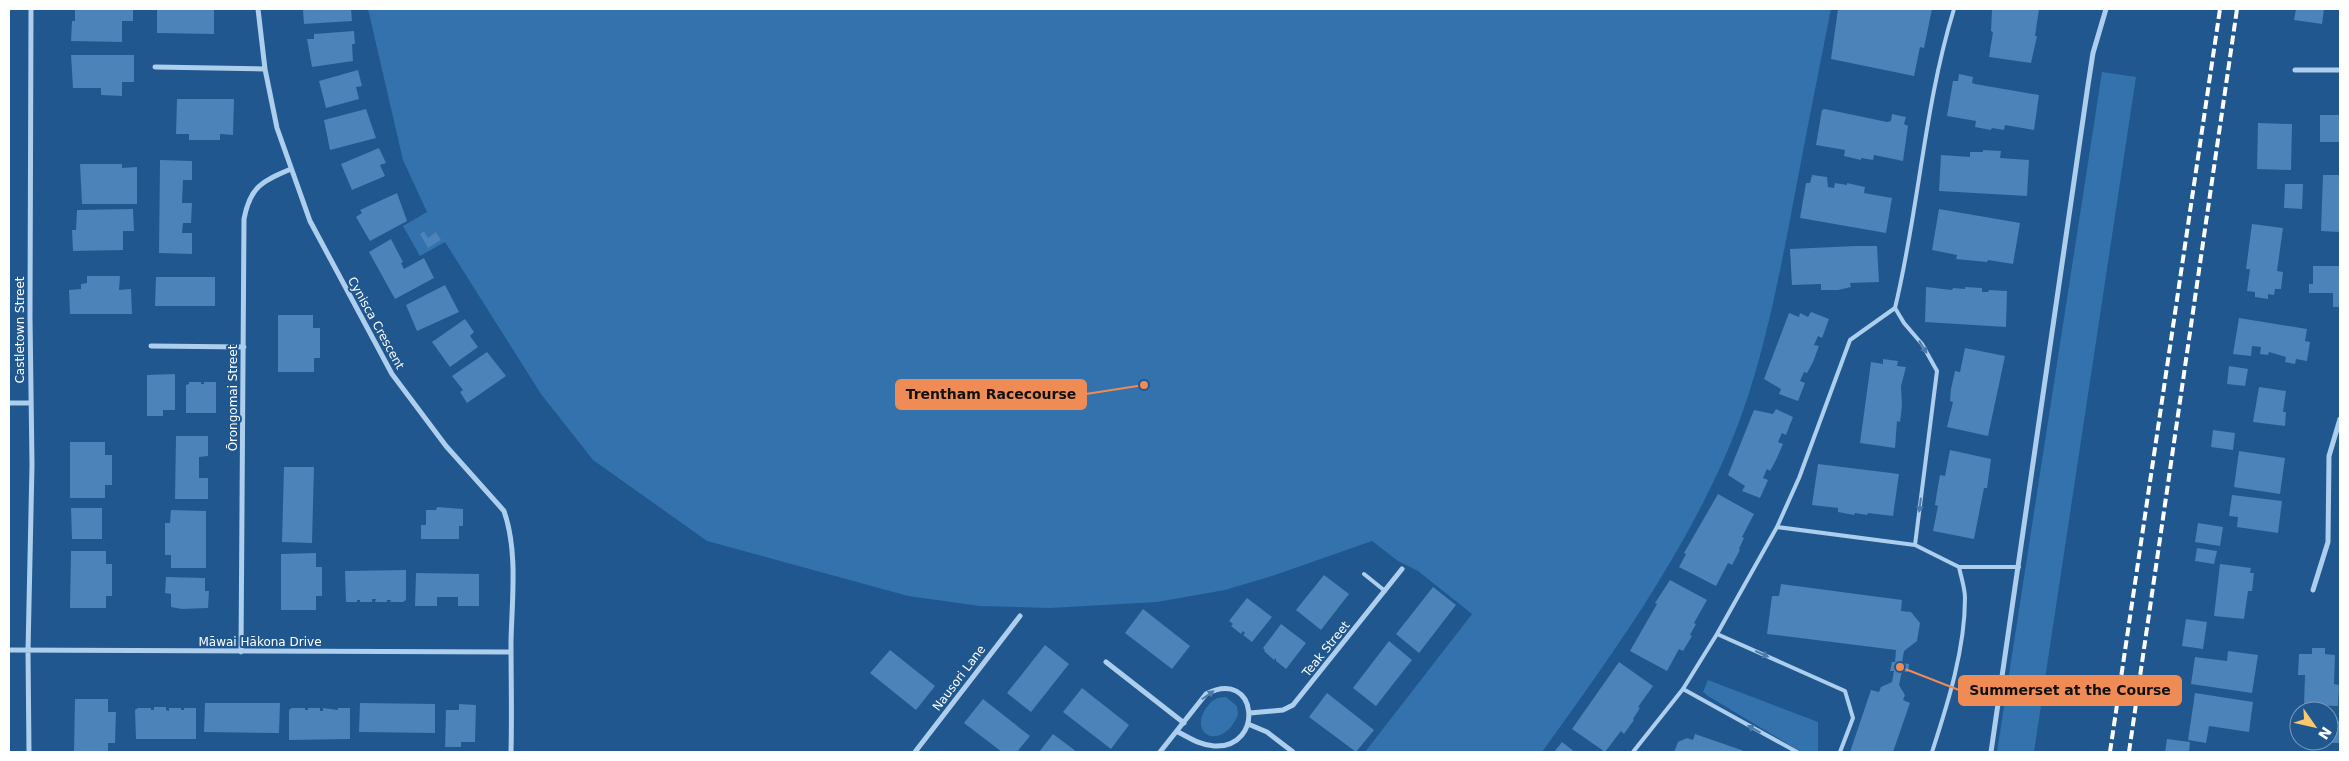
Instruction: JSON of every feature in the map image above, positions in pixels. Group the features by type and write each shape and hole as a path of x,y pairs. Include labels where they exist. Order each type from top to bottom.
{"street":[{"name":"Castletown Street","path":"28,752 32,465 30,403 31,9"},
{"name":"Cynisca Crescent","path":"258,9 264,69 278,133 310,222 392,374 446,446 504,511 512,545 511,752"},
{"path":"1992,752 2088,85 2093,53 2106,9"},
{"path":"155,67 264,69"},
{"path":"2295,70 2340,70"},
{"name":"Ōrongomai Street","path":"241,652 244,219 247,203 252,192 260,183 291,169"},
{"path":"151,346 244,346"},
{"path":"9,402 30,403"},
{"path":"2313,590 2328,542 2329,456 2340,419"},
{"name":"Teak Street","path":"1250,712 1284,710 1293,705 1402,569"},
{"name":"Nausori Lane","path":"915,752 1020,616"},
{"name":"Māwai Hākona Drive","path":"9,650 511,652"},
{"path":"1106,662 1184,723"},
{"path":"1160,752 1178,732 1206,694 1229,688 1241,694 1249,706 1248,724 1238,739 1229,744 1216,746 1195,741 1178,732"},
{"path":"1248,724 1267,732 1293,752"}],"lane":[{"path":"1633,752 1682,689 1717,634 1777,527 1798,478 1850,340 1895,308 1931,107 1954,9"},
{"path":"1895,308 1904,323 1922,344 1937,371 1915,545"},
{"path":"1777,527 1915,545 1959,567 2019,567"},
{"path":"1932,752 1943,717 1960,648 1965,596 1959,567"},
{"path":"1364,574 1385,591"},
{"path":"1717,634 1845,691 1853,718 1840,752"},
{"path":"1682,689 1797,752"}],"shaded area":[{"path":"368,9 1831,9 1778,281 1756,372 1724,459 1685,537 1663,574 1617,646 1542,752 1365,752 1472,614 1418,571 1398,561 1372,541 1275,575 1225,590 1157,602 1050,608 980,606 908,596 707,541 593,460 541,394 445,242 420,256 403,226 427,212 403,160"},
{"path":"2102,72 2136,77 2034,752 1997,752"},
{"path":"1708,680 1818,722 1818,752 1801,752 1708,696 1703,692"},
{"path":"1226,697 1237,706 1238,715 1224,733 1209,736 1201,726 1206,708 1217,698"}],"building":[{"path":"75,9 133,9 133,21 122,21 122,42 71,41"},
{"path":"157,9 214,9 214,34 157,33"},
{"path":"351,9 352,21 304,24 303,10"},
{"path":"1838,9 1932,9 1924,48 1920,47 1914,76 1831,59"},
{"path":"1992,9 2039,9 2035,36 2037,36 2031,63 1989,57 1993,32 1991,31"},
{"path":"2296,9 2324,9 2322,24 2294,20"},
{"path":"354,31 355,44 352,44 353,61 312,67 307,39 314,39 314,34"},
{"path":"71,55 134,55 134,82 122,82 122,96 101,95 101,88 73,88"},
{"path":"358,70 362,86 356,87 359,99 326,108 319,81"},
{"path":"1959,74 1973,77 1972,83 1975,84 2039,95 2034,130 2005,125 2004,130 1992,128 1991,130 1975,127 1976,121 1947,116 1953,81 1958,81"},
{"path":"177,99 234,99 233,135 220,134 220,140 189,140 189,134 176,134"},
{"path":"366,109 376,138 330,150 324,120"},
{"path":"1825,109 1887,122 1891,121 1892,114 1906,117 1904,124 1908,126 1903,161 1874,155 1873,160 1861,158 1861,160 1844,156 1845,150 1816,145 1822,110"},
{"path":"2320,115 2340,115 2340,142 2320,142"},
{"path":"2258,123 2292,124 2291,170 2257,169"},
{"path":"379,148 386,163 380,165 385,176 352,190 341,164"},
{"path":"1983,150 2001,151 2000,158 2029,160 2027,196 1939,191 1941,155 1970,157 1970,152 1983,152"},
{"path":"160,160 192,161 192,180 183,180 182,203 192,203 191,223 183,223 182,233 192,233 192,254 159,253"},
{"path":"80,164 122,164 122,168 137,167 137,204 82,204"},
{"path":"1812,175 1827,177 1828,187 1834,188 1835,183 1847,185 1847,183 1865,187 1864,193 1892,198 1886,233 1800,218 1806,183 1810,183"},
{"path":"2323,175 2340,175 2340,232 2321,231"},
{"path":"2285,184 2303,184 2302,209 2284,208"},
{"path":"397,193 407,221 370,241 356,217 362,213 360,210"},
{"path":"133,209 134,231 123,231 123,250 73,251 72,230 76,230 77,210"},
{"path":"1939,209 2020,223 2013,264 1988,260 1987,262 1956,259 1957,255 1932,250"},
{"path":"2252,224 2283,228 2277,271 2283,272 2281,289 2275,289 2274,295 2268,294 2268,299 2255,297 2255,292 2247,291 2250,269 2246,269"},
{"path":"424,231 428,238 436,232 441,240 428,248 420,234"},
{"path":"391,239 403,262 401,263 404,269 424,258 434,278 395,299 369,252"},
{"path":"1877,246 1879,282 1850,283 1851,287 1838,290 1821,290 1821,284 1792,285 1790,249"},
{"path":"2313,266 2340,266 2340,307 2333,307 2333,293 2309,293 2309,284 2313,284"},
{"path":"87,276 120,276 119,290 131,289 132,314 70,314 69,290 81,289 81,284 87,283"},
{"path":"156,277 215,277 215,306 155,306"},
{"path":"445,285 459,312 417,331 406,305"},
{"path":"1926,287 1952,290 1953,288 1965,289 1965,287 1982,288 1982,292 1988,292 1989,290 2007,291 2006,327 1925,322"},
{"path":"1811,312 1829,319 1822,338 1818,336 1814,345 1819,346 1813,362 1807,373 1804,372 1800,381 1805,383 1798,401 1779,394 1781,389 1764,379 1789,313 1799,317 1800,313 1808,317"},
{"path":"278,315 313,315 313,328 320,328 320,358 314,358 314,372 278,372"},
{"path":"2239,318 2307,329 2305,341 2310,342 2307,361 2296,359 2295,364 2285,362 2286,357 2269,352 2268,355 2260,354 2261,347 2252,346 2251,356 2233,354"},
{"path":"465,319 474,332 470,336 478,347 450,367 432,342"},
{"path":"1965,348 2005,356 1988,436 1947,427 1953,402 1950,401 1955,371 1960,372"},
{"path":"487,352 506,376 467,403 460,392 463,390 452,376"},
{"path":"1883,359 1898,361 1897,366 1906,367 1901,386 1902,406 1900,422 1897,421 1895,448 1860,443 1871,362 1883,364"},
{"path":"2229,366 2248,369 2245,386 2227,384"},
{"path":"175,374 175,410 163,410 163,416 147,416 147,375"},
{"path":"189,382 201,382 201,384 204,384 204,382 216,382 216,413 186,413 186,385"},
{"path":"2259,387 2286,391 2283,412 2286,412 2285,426 2253,422"},
{"path":"1776,409 1793,417 1786,435 1782,433 1778,442 1783,444 1776,460 1770,471 1767,469 1763,478 1768,480 1760,498 1742,491 1745,486 1728,475 1754,410 1773,414"},
{"path":"2213,430 2235,433 2233,450 2211,447"},
{"path":"176,436 208,436 208,456 199,457 199,478 208,478 208,499 175,499"},
{"path":"70,442 105,442 105,455 112,455 112,485 105,485 105,498 70,498"},
{"path":"1950,450 1991,459 1987,488 1984,488 1974,539 1933,531 1938,506 1935,505 1940,475 1945,476"},
{"path":"2239,451 2285,458 2280,494 2234,487"},
{"path":"1818,464 1899,474 1893,516 1868,513 1867,515 1855,513 1854,515 1838,512 1838,508 1812,505"},
{"path":"284,467 314,467 312,543 282,542"},
{"path":"1718,494 1754,514 1742,537 1744,538 1740,550 1732,565 1728,563 1716,586 1679,567 1686,554 1684,553"},
{"path":"2232,495 2282,501 2278,533 2237,527 2238,517 2229,516"},
{"path":"437,507 463,509 463,526 459,526 459,539 421,539 421,525 426,525 426,510 436,510"},
{"path":"71,508 102,508 102,539 72,539"},
{"path":"171,510 206,511 206,568 171,568 171,555 165,555 165,523 170,523"},
{"path":"2198,523 2223,527 2220,546 2195,542"},
{"path":"2197,548 2217,551 2214,564 2195,561"},
{"path":"71,551 106,551 106,564 112,564 112,596 106,596 106,608 70,608"},
{"path":"316,553 316,567 322,567 322,596 316,596 316,610 281,610 281,554"},
{"path":"2220,564 2251,568 2250,573 2254,573 2252,591 2248,591 2244,619 2214,616"},
{"path":"406,570 406,600 403,602 390,602 391,600 387,600 387,602 375,602 376,599 372,599 372,602 360,602 360,600 357,600 357,602 346,602 345,571"},
{"path":"416,573 479,574 479,606 458,606 458,597 437,597 437,606 415,606"},
{"path":"1324,575 1349,594 1321,630 1296,610"},
{"path":"166,577 205,578 205,591 209,591 208,608 182,609 171,607 171,594 165,593"},
{"path":"1670,580 1707,600 1694,623 1696,624 1690,635 1692,636 1683,651 1679,649 1667,671 1630,651 1657,604 1655,603"},
{"path":"1781,584 1902,600 1901,611 1911,612 1920,623 1917,641 1904,651 1902,663 1909,664 1908,672 1902,671 1899,685 1905,695 1903,700 1910,703 1893,752 1850,752 1871,690 1879,692 1881,687 1892,682 1894,671 1890,671 1892,662 1895,662 1896,650 1767,634 1772,596 1779,596"},
{"path":"1433,587 1456,605 1419,653 1396,634"},
{"path":"1247,598 1272,617 1252,642 1243,635 1245,633 1243,631 1241,634 1231,626 1233,624 1229,621"},
{"path":"1143,609 1190,646 1172,669 1125,633"},
{"path":"2186,619 2207,622 2203,649 2182,646"},
{"path":"1281,624 1306,643 1286,669 1276,661 1276,658 1274,660 1264,651 1263,648"},
{"path":"1389,641 1412,660 1376,706 1353,688"},
{"path":"1045,645 1069,664 1031,712 1007,693"},
{"path":"2312,648 2325,648 2325,654 2335,655 2334,684 2339,685 2338,701 2304,701 2305,675 2298,675 2299,654 2312,654"},
{"path":"890,650 935,686 916,710 870,673"},
{"path":"2228,651 2258,655 2252,693 2191,684 2195,657 2227,661"},
{"path":"1619,662 1653,686 1638,707 1640,708 1634,720 1624,734 1621,731 1605,752 1572,729"},
{"path":"1082,688 1129,725 1111,749 1063,712"},
{"path":"1327,693 1374,730 1356,752 1309,717"},
{"path":"2195,693 2253,702 2249,732 2209,726 2206,743 2188,740"},
{"path":"75,699 108,699 108,712 116,712 115,743 108,743 108,752 74,752"},
{"path":"983,699 1030,736 1017,752 1002,752 964,723"},
{"path":"205,703 280,703 279,733 204,732"},
{"path":"360,703 435,704 435,733 359,732"},
{"path":"459,704 476,705 475,742 461,742 461,747 445,747 446,710 459,710"},
{"path":"154,707 166,707 166,710 169,711 169,708 181,708 181,710 184,710 184,708 196,708 196,739 136,739 135,710 138,708 151,708 151,710 154,710"},
{"path":"292,708 305,708 305,710 308,710 308,708 320,708 320,711 323,711 323,708 338,710 338,708 350,708 350,739 289,740 289,710"},
{"path":"2339,721 2340,721 2339,743"},
{"path":"1053,734 1077,752 1039,752"},
{"path":"1695,734 1747,752 1674,752 1678,742 1687,738 1693,740"},
{"path":"2167,739 2190,742 2189,752 2165,752"},
{"path":"1562,742 1575,752 1554,752"}],"railway":[{"path":"2110,752 2220,9"},
{"path":"2129,752 2237,9"}],"place":[{"name":"Trentham Racecourse","path":"1144,385"},
{"name":"Summerset at the Course","path":"1900,667"}]}
